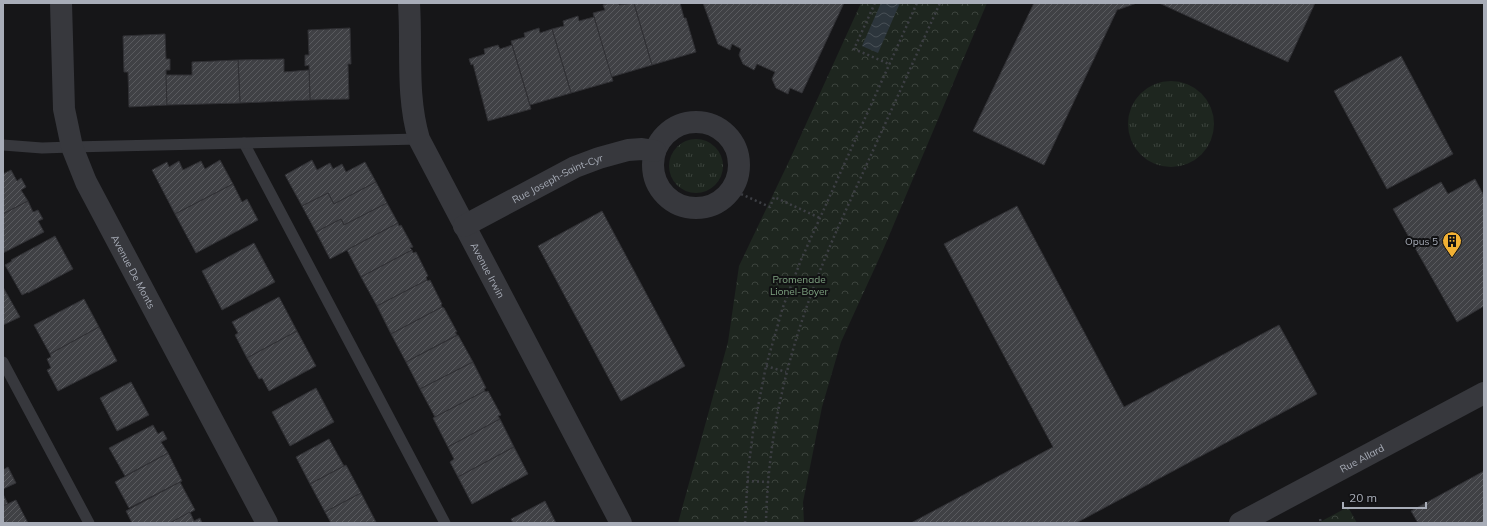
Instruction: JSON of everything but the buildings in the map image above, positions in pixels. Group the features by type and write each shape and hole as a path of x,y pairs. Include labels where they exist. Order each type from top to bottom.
{"street":[{"name":"Avenue De Monts","path":"61,3 64,109 72,147 86,182 267,523"},
{"name":"Avenue Irwin","path":"409,3 411,105 419,139 621,523"},
{"path":"699,122 713,125 724,132 733,142 739,154 740,168 737,182 732,190 720,202 707,208 693,209 680,206 668,199 659,189 654,176 653,162 656,151 663,137 673,128 686,123 699,122"},
{"name":"Rue Joseph-Saint-Cyr","path":"464,226 575,167 599,158 628,150 642,149 656,151"},
{"name":"Rue Allard","path":"1240,523 1484,393"}],"lane":[{"path":"3,146 42,148 419,139"},
{"path":"244,143 445,523"},
{"path":"3,362 89,523"}],"path":[{"path":"876,3 854,49 889,64"},
{"path":"745,523 747,481 753,432 766,366 783,307 800,260 917,3"},
{"path":"766,523 774,432 780,398 797,332 821,266 870,154 940,3"},
{"path":"732,190 770,207 774,197 820,218"},
{"path":"766,366 786,372"},
{"path":"747,481 769,482"},
{"path":"1320,519 1321,523"}],"green space":[{"name":"Promenade Lionel-Boyer","path":"861,3 987,3 883,250 841,342 822,407 803,502 804,523 678,523 728,342 739,266 791,157"},
{"path":"1171,81 1188,84 1202,93 1211,107 1214,124 1211,141 1202,155 1188,164 1171,167 1154,164 1140,155 1131,141 1128,124 1131,107 1140,93 1154,84"},
{"path":"691,139 701,139 711,143 719,151 723,161 723,171 719,181 711,189 701,193 691,193 681,189 673,181 669,171 669,161 673,151 681,143"},
{"path":"1348,507 1357,523 1318,523"}],"water":[{"path":"881,3 900,3 878,53 862,46"}],"place":[{"name":"Opus 5","path":"1452,258"}]}
